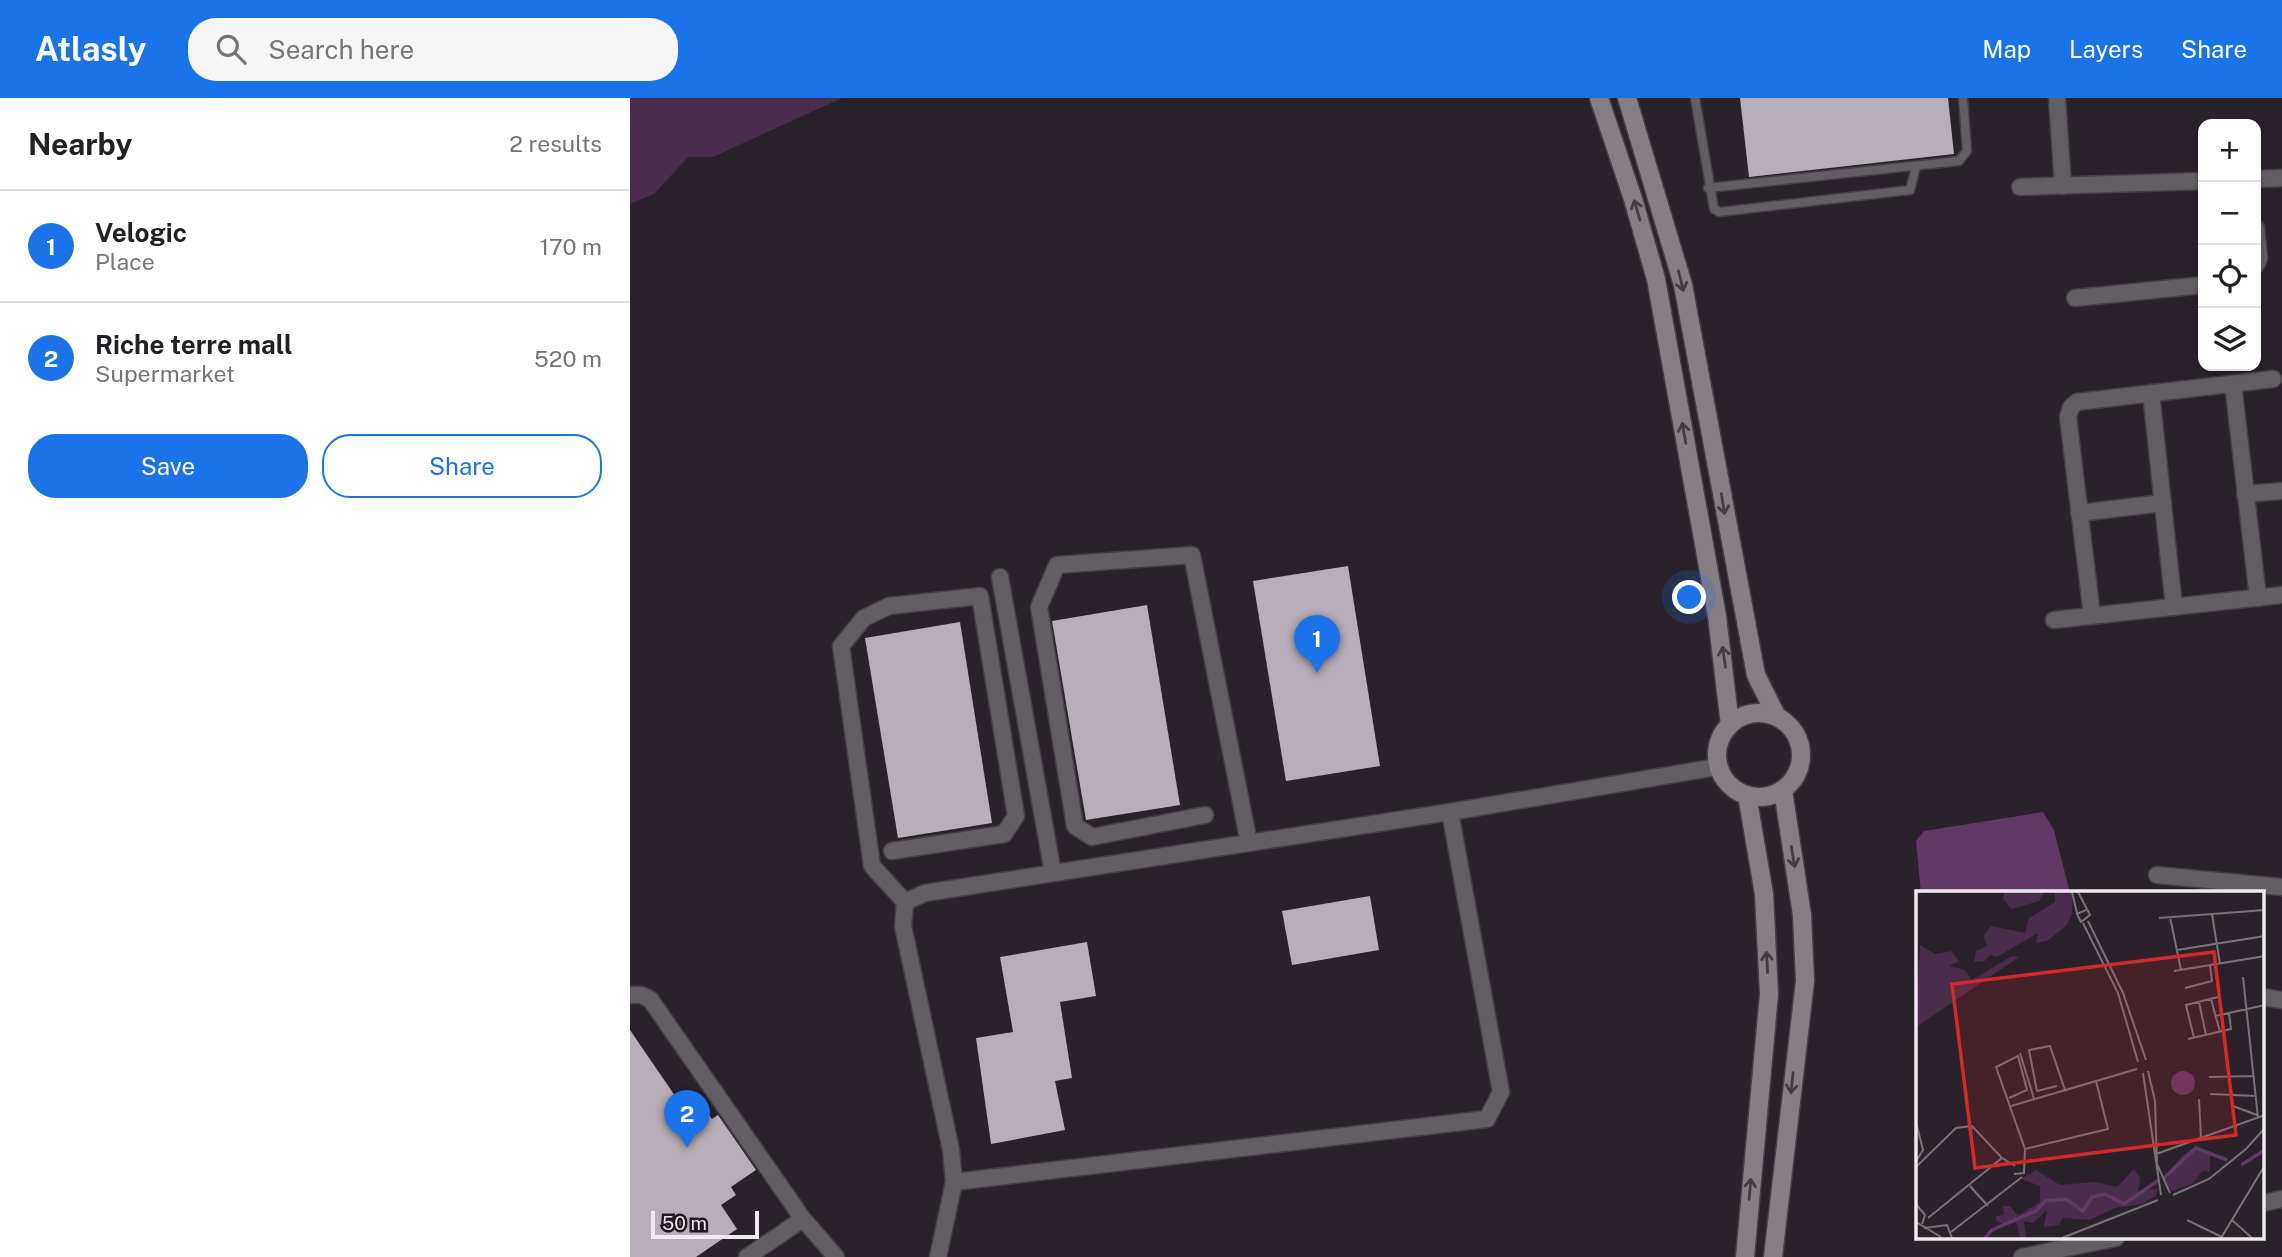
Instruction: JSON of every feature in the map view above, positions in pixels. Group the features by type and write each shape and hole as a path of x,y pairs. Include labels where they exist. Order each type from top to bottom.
{"street":[{"path":"1599,98 1656,279 1717,616 1730,724"},
{"path":"1627,98 1683,285 1756,675 1777,717 1795,734 1801,758 1798,770 1783,790 1759,797 1747,795 1728,784 1717,767 1717,748 1730,724 1752,713 1777,717"},
{"path":"2057,98 2063,186"},
{"path":"2261,179 2282,178"},
{"path":"2020,187 2198,181"},
{"path":"2076,298 2198,286"},
{"path":"2092,615 2068,417 2071,407 2077,402 2273,379"},
{"path":"2233,384 2258,598"},
{"path":"2151,393 2174,607"},
{"path":"2245,494 2282,491"},
{"path":"2080,513 2163,503"},
{"path":"1205,815 1092,837 1075,826 1039,607 1057,565 1192,555 1249,843"},
{"path":"1000,577 1053,873"},
{"path":"2054,620 2282,595"},
{"path":"892,850 1004,834 1016,816 980,596 889,606 864,618 841,646 872,866 905,902 903,926 951,1150 954,1182 934,1255"},
{"path":"905,902 925,893 1450,812 1717,767"},
{"path":"1773,1257 1805,981 1802,915 1783,790"},
{"path":"1745,1257 1769,994 1763,894 1747,795"},
{"path":"954,1182 1487,1119 1501,1092 1450,812"},
{"path":"2157,875 2282,887"},
{"path":"630,995 641,995 650,999 803,1219 836,1257"},
{"path":"2264,998 2282,1000"},
{"path":"2264,1203 2282,1199"},
{"path":"747,1257 803,1219"},
{"path":"2022,1257 2059,1243 2093,1240"}],"lane":[{"path":"1695,98 1708,188 1714,209 1720,212 1826,202 1910,190 1916,167"},
{"path":"1708,188 1959,161 1967,151 1963,98"}],"shaded area":[{"path":"630,98 842,98 713,157 688,157 654,194 630,204"},
{"path":"2043,812 2054,830 2069,891 1921,891 1916,841 1924,831"}],"building":[{"path":"1740,98 1948,98 1954,154 1749,177"},
{"path":"1348,566 1380,766 1286,781 1253,581"},
{"path":"1147,605 1180,805 1086,820 1052,621"},
{"path":"960,622 992,823 898,838 865,638"},
{"path":"1370,896 1379,950 1292,965 1282,911"},
{"path":"1087,942 1096,996 1060,1002 1072,1078 1055,1081 1065,1130 991,1144 976,1038 1013,1032 1000,957"},
{"path":"630,1030 686,1112 694,1105 702,1117 708,1113 712,1119 718,1115 756,1170 731,1187 736,1195 721,1205 737,1229 696,1257 630,1257"}],"place":[{"name":"Velogic","path":"1317,673"},
{"name":"Riche terre mall","path":"687,1148"}]}
